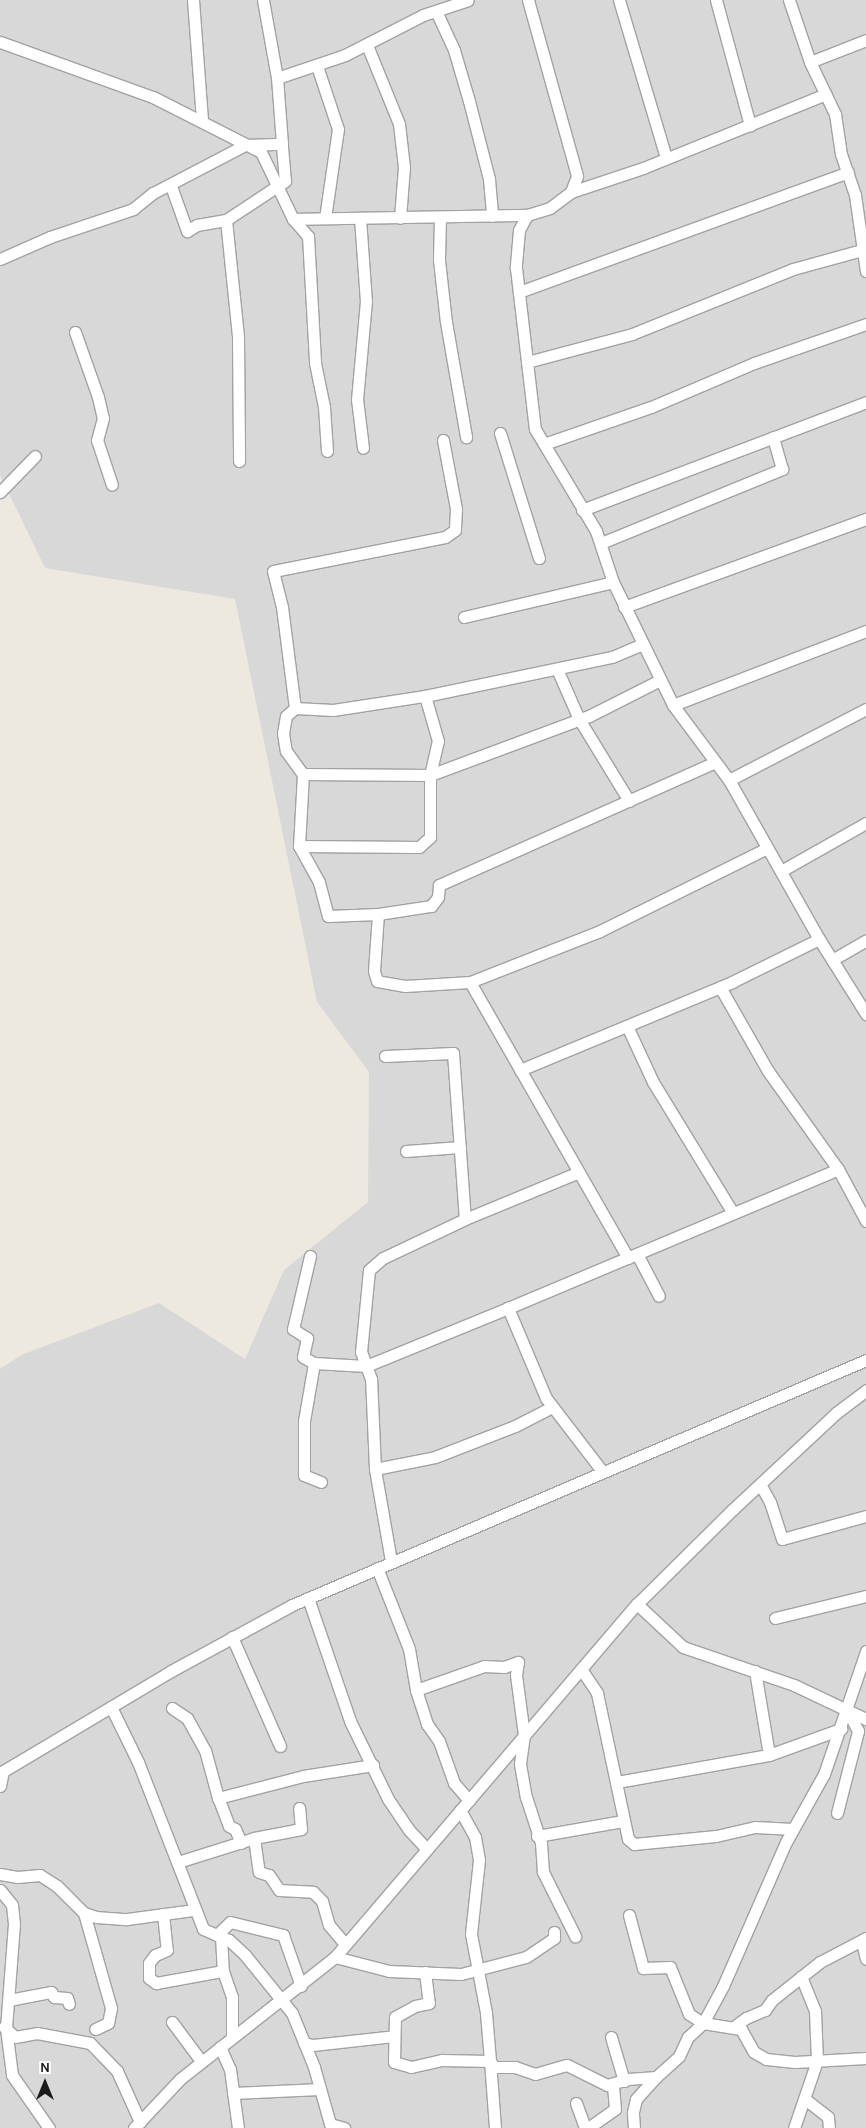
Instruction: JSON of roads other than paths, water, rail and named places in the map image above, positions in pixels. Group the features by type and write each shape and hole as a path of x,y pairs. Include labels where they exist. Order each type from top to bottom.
{"street":[{"path":"193,0 202,121"},
{"path":"171,186 187,231 197,224 226,220 241,208 266,197 276,186 285,181 277,78 263,0"},
{"path":"277,78 317,66 367,46 436,11 468,0"},
{"path":"528,0 577,176 571,192"},
{"path":"619,0 666,158"},
{"path":"716,0 750,126"},
{"path":"789,0 810,62 835,114 855,195 866,271"},
{"path":"436,11 454,50 469,101 489,178 492,216"},
{"path":"810,62 866,40"},
{"path":"0,42 153,97 261,152 293,219 308,236 315,363 324,407 327,451"},
{"path":"367,46 399,124 404,167 400,218"},
{"path":"317,66 338,129 325,218"},
{"path":"293,219 440,218 527,215 550,208 571,192 750,126 826,94"},
{"path":"0,259 50,237 133,209 153,193 171,186 245,145 282,144"},
{"path":"519,292 848,172"},
{"path":"527,215 519,230 516,268 535,429 601,543 613,582 624,607 673,705 729,780 819,939 865,1008"},
{"path":"360,218 366,301 357,399 362,448"},
{"path":"440,218 439,260 446,322 466,437"},
{"path":"226,220 238,338 239,461"},
{"path":"527,362 632,334 793,269 862,250"},
{"path":"544,444 651,407 754,363 866,324"},
{"path":"75,332 100,404 103,418 97,440 112,485"},
{"path":"582,510 866,402"},
{"path":"500,434 539,558"},
{"path":"601,543 782,469 774,437"},
{"path":"295,708 282,607 273,571 445,537 455,530 456,509 443,440"},
{"path":"0,492 35,456"},
{"path":"624,607 866,519"},
{"path":"464,617 613,582"},
{"path":"673,705 866,631"},
{"path":"642,644 612,657 425,696 333,710 295,708 286,716 283,733 286,751 303,774 299,846 319,882 328,916 378,914 431,906 438,897 439,885 715,762"},
{"path":"557,669 579,719 629,801"},
{"path":"303,774 430,775 579,719 660,680"},
{"path":"299,846 418,847 430,838 430,775 438,741 425,696"},
{"path":"729,780 866,709"},
{"path":"781,871 866,823"},
{"path":"378,914 374,971 377,981 405,986 470,982 600,931 767,848"},
{"path":"520,1070 720,987 819,939"},
{"path":"832,960 866,940"},
{"path":"470,982 579,1172 659,1296"},
{"path":"720,987 768,1071 838,1169 866,1221"},
{"path":"627,1026 653,1082 733,1213"},
{"path":"385,1056 453,1053 466,1219"},
{"path":"406,1151 460,1147"},
{"path":"310,1256 293,1329 307,1338 303,1357 314,1363 366,1366 838,1169"},
{"path":"391,1561 375,1469 372,1392 361,1352 368,1270 383,1258 466,1219 579,1172"},
{"path":"508,1308 552,1407 602,1471"},
{"path":"0,1786 2,1772 232,1637 308,1598 866,1360"},
{"path":"314,1363 304,1420 304,1475 321,1482"},
{"path":"3,2027 15,2037 37,2034 90,2044 118,2070 137,2125 180,2079 232,2037 301,1986 334,1957 637,1604 760,1484 866,1390"},
{"path":"375,1469 435,1457 515,1426 552,1407"},
{"path":"760,1484 770,1502 782,1539 866,1516"},
{"path":"377,1568 408,1649 416,1690 427,1724 439,1741 454,1783 469,1800"},
{"path":"775,1618 866,1596"},
{"path":"308,1598 350,1721 388,1798 408,1830 427,1849"},
{"path":"637,1604 683,1647 794,1685 866,1718"},
{"path":"232,1637 280,1746"},
{"path":"634,2128 633,2112 636,2099 679,2056 688,2037 703,2024 741,1948 793,1829 824,1774 848,1711 866,1651"},
{"path":"416,1690 484,1666 504,1667 518,1662 516,1675 524,1735 520,1764 544,1862 543,1872 575,1936"},
{"path":"581,1669 597,1693 623,1821 628,1839 634,1844 716,1836 755,1827 793,1829"},
{"path":"755,1671 769,1755"},
{"path":"111,1707 138,1762 203,1929 219,1935 245,1955 292,2013 320,2089 330,2124 344,2128"},
{"path":"172,1708 187,1718 205,1750 218,1798 229,1826 235,1829 240,1843"},
{"path":"837,1813 858,1731 848,1711"},
{"path":"616,1782 769,1755 841,1729"},
{"path":"218,1798 303,1776 373,1765"},
{"path":"178,1862 254,1838 301,1828 299,1808"},
{"path":"460,1810 475,1837 479,1860 471,1934 486,2013 495,2128"},
{"path":"538,1836 623,1821"},
{"path":"254,1838 259,1872 270,1876 279,1890 314,1892 322,1902 329,1925 345,1944"},
{"path":"0,1874 40,1875 57,1886 84,1913 111,2008 108,2023 95,2029"},
{"path":"0,1890 12,1904 14,1924 9,2000 3,2027 12,2075 49,2128"},
{"path":"84,1913 127,1919 194,1910"},
{"path":"163,1914 167,1950 155,1955 149,1963 149,1978 156,1983 222,1970"},
{"path":"629,1914 643,1968 670,1967 689,2014 703,2024 741,2029 754,2052 766,2059 816,2061 866,2058"},
{"path":"232,2037 232,1997 222,1970 219,1935 230,1922 283,1935 301,1986"},
{"path":"334,1957 389,1972 461,1974 526,1958 554,1938 554,1932"},
{"path":"734,2027 746,2018 765,2010 772,2000 820,1962 864,1940 866,1959"},
{"path":"425,1972 429,2003 414,2006 395,2016 394,2062 411,2066 442,2060 490,2060"},
{"path":"794,2128 816,2061 815,2011 802,1977"},
{"path":"9,2000 51,1992 54,1997 66,1998 69,2004"},
{"path":"172,2022 202,2061"},
{"path":"304,2043 312,2045 394,2036"},
{"path":"576,2104 587,2128 615,2109 619,2083 610,2037"},
{"path":"220,2047 230,2069 238,2128"},
{"path":"490,2060 494,2066 515,2067 535,2074 567,2065 603,2085 656,2077"},
{"path":"233,2093 320,2089"},
{"path":"805,2099 828,2117 830,2128"}]}
